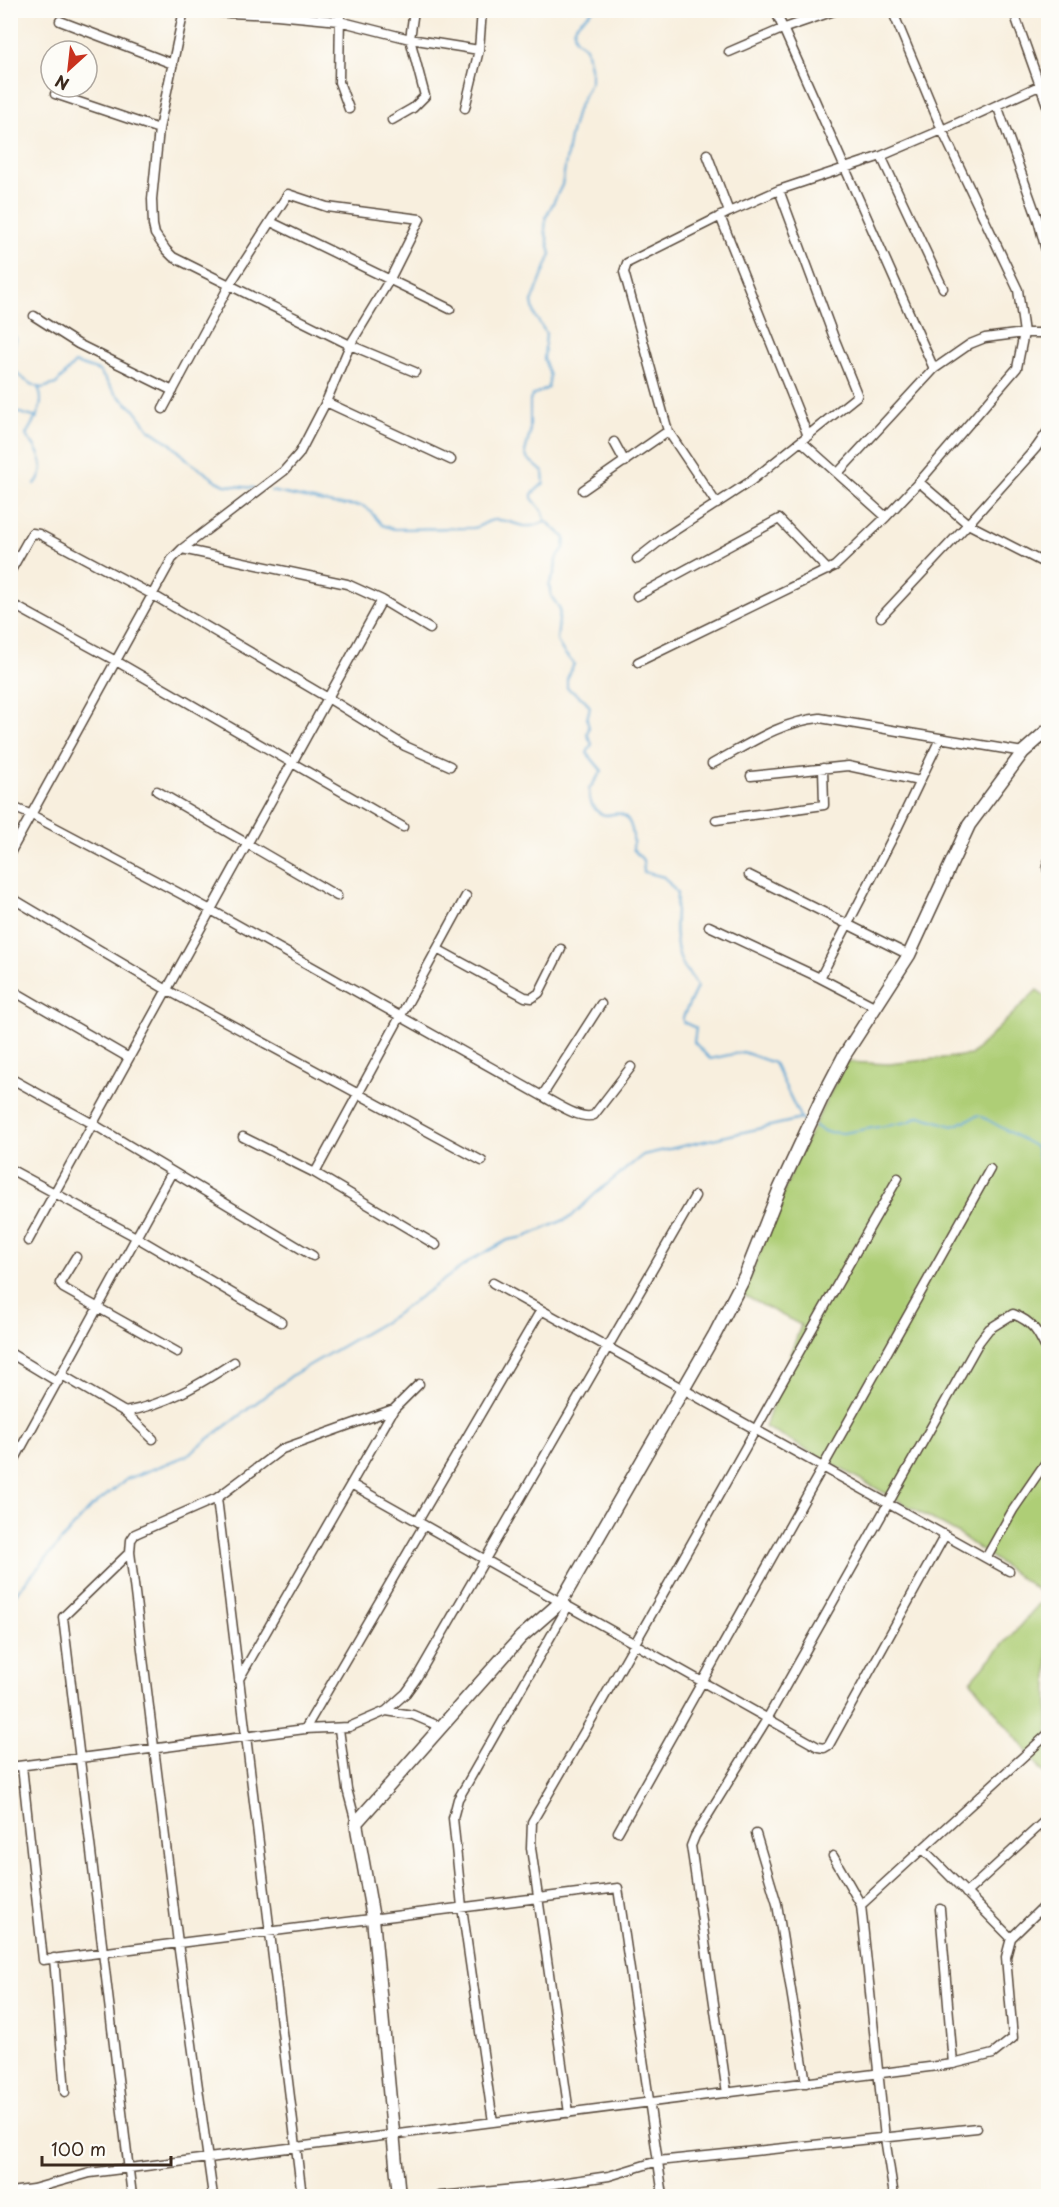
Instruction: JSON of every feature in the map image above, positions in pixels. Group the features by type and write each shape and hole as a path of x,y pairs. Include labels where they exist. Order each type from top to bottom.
{"street":[{"path":"340,10 339,82 349,109"},
{"path":"392,120 413,108 425,96 410,39 414,10"},
{"path":"465,108 478,50 482,10"},
{"path":"775,10 934,369"},
{"path":"729,52 782,29 837,10"},
{"path":"638,662 828,570 841,561 919,482 1012,375 1019,362 1024,333 1020,299 1014,280 942,130 892,10"},
{"path":"1013,10 1045,83 1048,108"},
{"path":"416,372 350,345 173,256 166,250 155,234 153,225 152,199 159,129 184,11 277,13 339,21 410,39 478,50"},
{"path":"60,21 173,64"},
{"path":"717,504 668,431 624,272 627,263 724,214 779,190 881,156 1045,83"},
{"path":"70,99 159,129"},
{"path":"997,105 1038,220 1048,258"},
{"path":"707,154 724,214 805,439 886,517"},
{"path":"881,156 943,288"},
{"path":"637,559 665,537 751,481 855,399 858,394 833,335 779,190"},
{"path":"10,853 172,559 284,471 299,454 326,402 350,345 390,279 420,219 327,207 288,194 230,284 163,409"},
{"path":"271,222 450,309"},
{"path":"34,316 78,344 173,390"},
{"path":"838,473 934,369 977,340 1024,333 1048,333"},
{"path":"326,402 451,460"},
{"path":"583,490 668,431"},
{"path":"881,617 968,524 1036,448 1048,431"},
{"path":"614,442 625,462"},
{"path":"919,482 968,524 1048,566"},
{"path":"637,596 779,519 828,570"},
{"path":"10,572 32,533 39,534 153,595 405,746 450,766"},
{"path":"182,549 347,584 382,600 430,629"},
{"path":"28,1241 382,600"},
{"path":"10,603 116,661 403,827"},
{"path":"712,764 774,731 808,718 820,718 1023,752"},
{"path":"493,2122 462,1907 453,1818 458,1799 745,1276 780,1188 821,1100 844,1056 909,955 969,825 1023,752 1048,730"},
{"path":"820,978 894,835 940,739"},
{"path":"751,776 848,766 919,781"},
{"path":"716,820 824,805 823,768"},
{"path":"157,791 338,896"},
{"path":"10,806 32,815 211,910 542,1096 580,1115 590,1117 594,1114 631,1067"},
{"path":"1048,862 1048,871"},
{"path":"749,875 909,955"},
{"path":"315,1173 466,896"},
{"path":"10,897 167,990 482,1161"},
{"path":"709,927 820,978 876,1007"},
{"path":"437,949 525,997 532,998 539,993 561,949"},
{"path":"10,989 129,1058"},
{"path":"542,1096 601,1004"},
{"path":"10,1078 93,1124 313,1256"},
{"path":"243,1137 315,1173 436,1245"},
{"path":"10,1169 136,1237 281,1322"},
{"path":"618,1832 990,1169"},
{"path":"10,1468 172,1172"},
{"path":"569,2113 530,1841 531,1822 636,1644 754,1429 898,1178"},
{"path":"10,1767 305,1729 339,1729 386,1711 406,1693 416,1679 695,1196"},
{"path":"76,1257 60,1283 63,1288 177,1352"},
{"path":"493,1283 1009,1570"},
{"path":"305,1729 542,1310"},
{"path":"727,2093 691,1846 694,1836 767,1719 963,1369 989,1329 1013,1314 1019,1316 1026,1319 1036,1330 1048,1353"},
{"path":"10,1353 125,1412 153,1439"},
{"path":"125,1412 140,1409 188,1391 234,1362"},
{"path":"239,1680 394,1408 419,1384"},
{"path":"213,2196 178,1943 130,1552 131,1540 135,1534 217,1498 282,1449 394,1408"},
{"path":"986,1558 1013,1510 1048,1459"},
{"path":"351,1484 818,1748 829,1745 945,1535"},
{"path":"217,1498 302,2196"},
{"path":"130,1552 63,1617 132,2196"},
{"path":"356,1823 521,1637 564,1604"},
{"path":"386,1711 413,1715 441,1727"},
{"path":"339,1729 347,1789 356,1823 373,1918 399,2196"},
{"path":"861,1905 1048,1734"},
{"path":"22,1766 43,1960 618,1888 663,2196"},
{"path":"966,1893 1048,1818"},
{"path":"756,1834 777,1904 806,2083"},
{"path":"923,1849 1011,1938"},
{"path":"833,1856 861,1905 885,2138 894,2196"},
{"path":"10,2192 34,2193 90,2173 953,2064 993,2054 1013,2038 1006,1957 1011,1938 1048,1902"},
{"path":"940,1909 953,2064"},
{"path":"54,1958 65,2092"},
{"path":"440,2196 526,2188 609,2176 658,2161 977,2128"}],"green space":[{"path":"1037,990 1048,998 1048,1778 971,1681 1046,1596 957,1533 765,1427 801,1325 743,1295 796,1161 846,1062 889,1064 971,1055"}],"waterway":[{"path":"593,10 578,23 574,30 576,40 586,47 591,81 577,110 562,185 546,217 545,230 551,254 532,302 535,316 546,333 544,359 550,376 548,388 533,395 530,400 530,433 525,452 527,458 543,472 544,483 532,494 532,498 543,512 545,520 565,538 564,548 556,559 555,572 549,585 551,596 560,609 557,641 574,664 567,679 567,688 585,700 590,707 587,734 592,744 587,753 602,771 589,789 593,806 602,814 619,813 625,816 632,829 633,849 643,860 644,872 664,877 677,893 675,928 677,946 682,963 697,987 683,1017 683,1022 696,1028 694,1042 710,1059 743,1052 774,1063 801,1119 806,1122"},
{"path":"10,148 10,166"},
{"path":"10,329 16,339 10,358"},
{"path":"10,361 15,371 23,378 42,388 56,384 75,363 99,371 115,393 135,410 149,429 171,444 190,462 225,485 254,488"},
{"path":"35,484 42,471 41,462 33,443 26,435 40,406 38,387"},
{"path":"10,410 37,418"},
{"path":"271,491 333,504 363,506 382,525 394,529 473,528 495,520 531,526 546,521"},
{"path":"814,1126 826,1132 843,1133 908,1122 920,1116 953,1126 979,1115 1036,1147 1039,1162 1048,1173"},
{"path":"10,1600 88,1510 127,1479 186,1456 294,1374 389,1319 473,1259 508,1240 525,1237 571,1217 643,1155 801,1119"}]}
